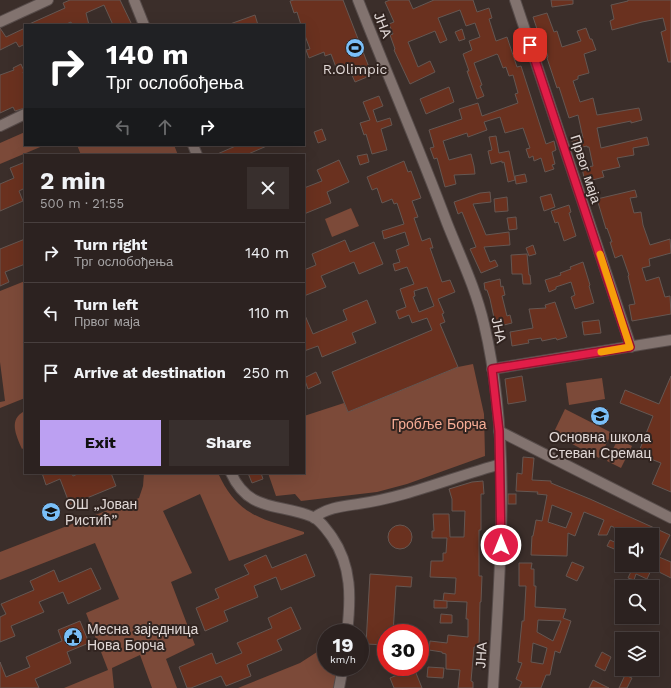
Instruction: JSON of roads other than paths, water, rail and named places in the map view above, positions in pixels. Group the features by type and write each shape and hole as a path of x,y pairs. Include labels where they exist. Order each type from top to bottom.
{"street":[{"path":"0,22 48,0"},
{"path":"134,0 144,24"},
{"name":"ЈНА","path":"358,0 425,165 478,303 488,345 499,431 500,464 501,545 493,688"},
{"name":"Првог маја","path":"515,0 630,347"},
{"path":"0,126 24,114"},
{"path":"492,369 671,340"},
{"path":"499,431 671,518"},
{"path":"314,518 328,510 373,502 413,492 500,464"},
{"path":"232,474 244,492 259,502 314,518 324,526 339,548 346,566 349,598 348,624"},
{"path":"339,688 341,676"}],"place":[{"name":"R.Olimpic","path":"355,48"},
{"name":"Основна школа Стеван Сремац","path":"600,416"},
{"name":"ОШ „Јован Ристић”","path":"51,512"},
{"name":"Месна заједница Нова Борча","path":"73,637"}],"park label":[{"name":"Гробље Борча","path":"439,424"}]}
